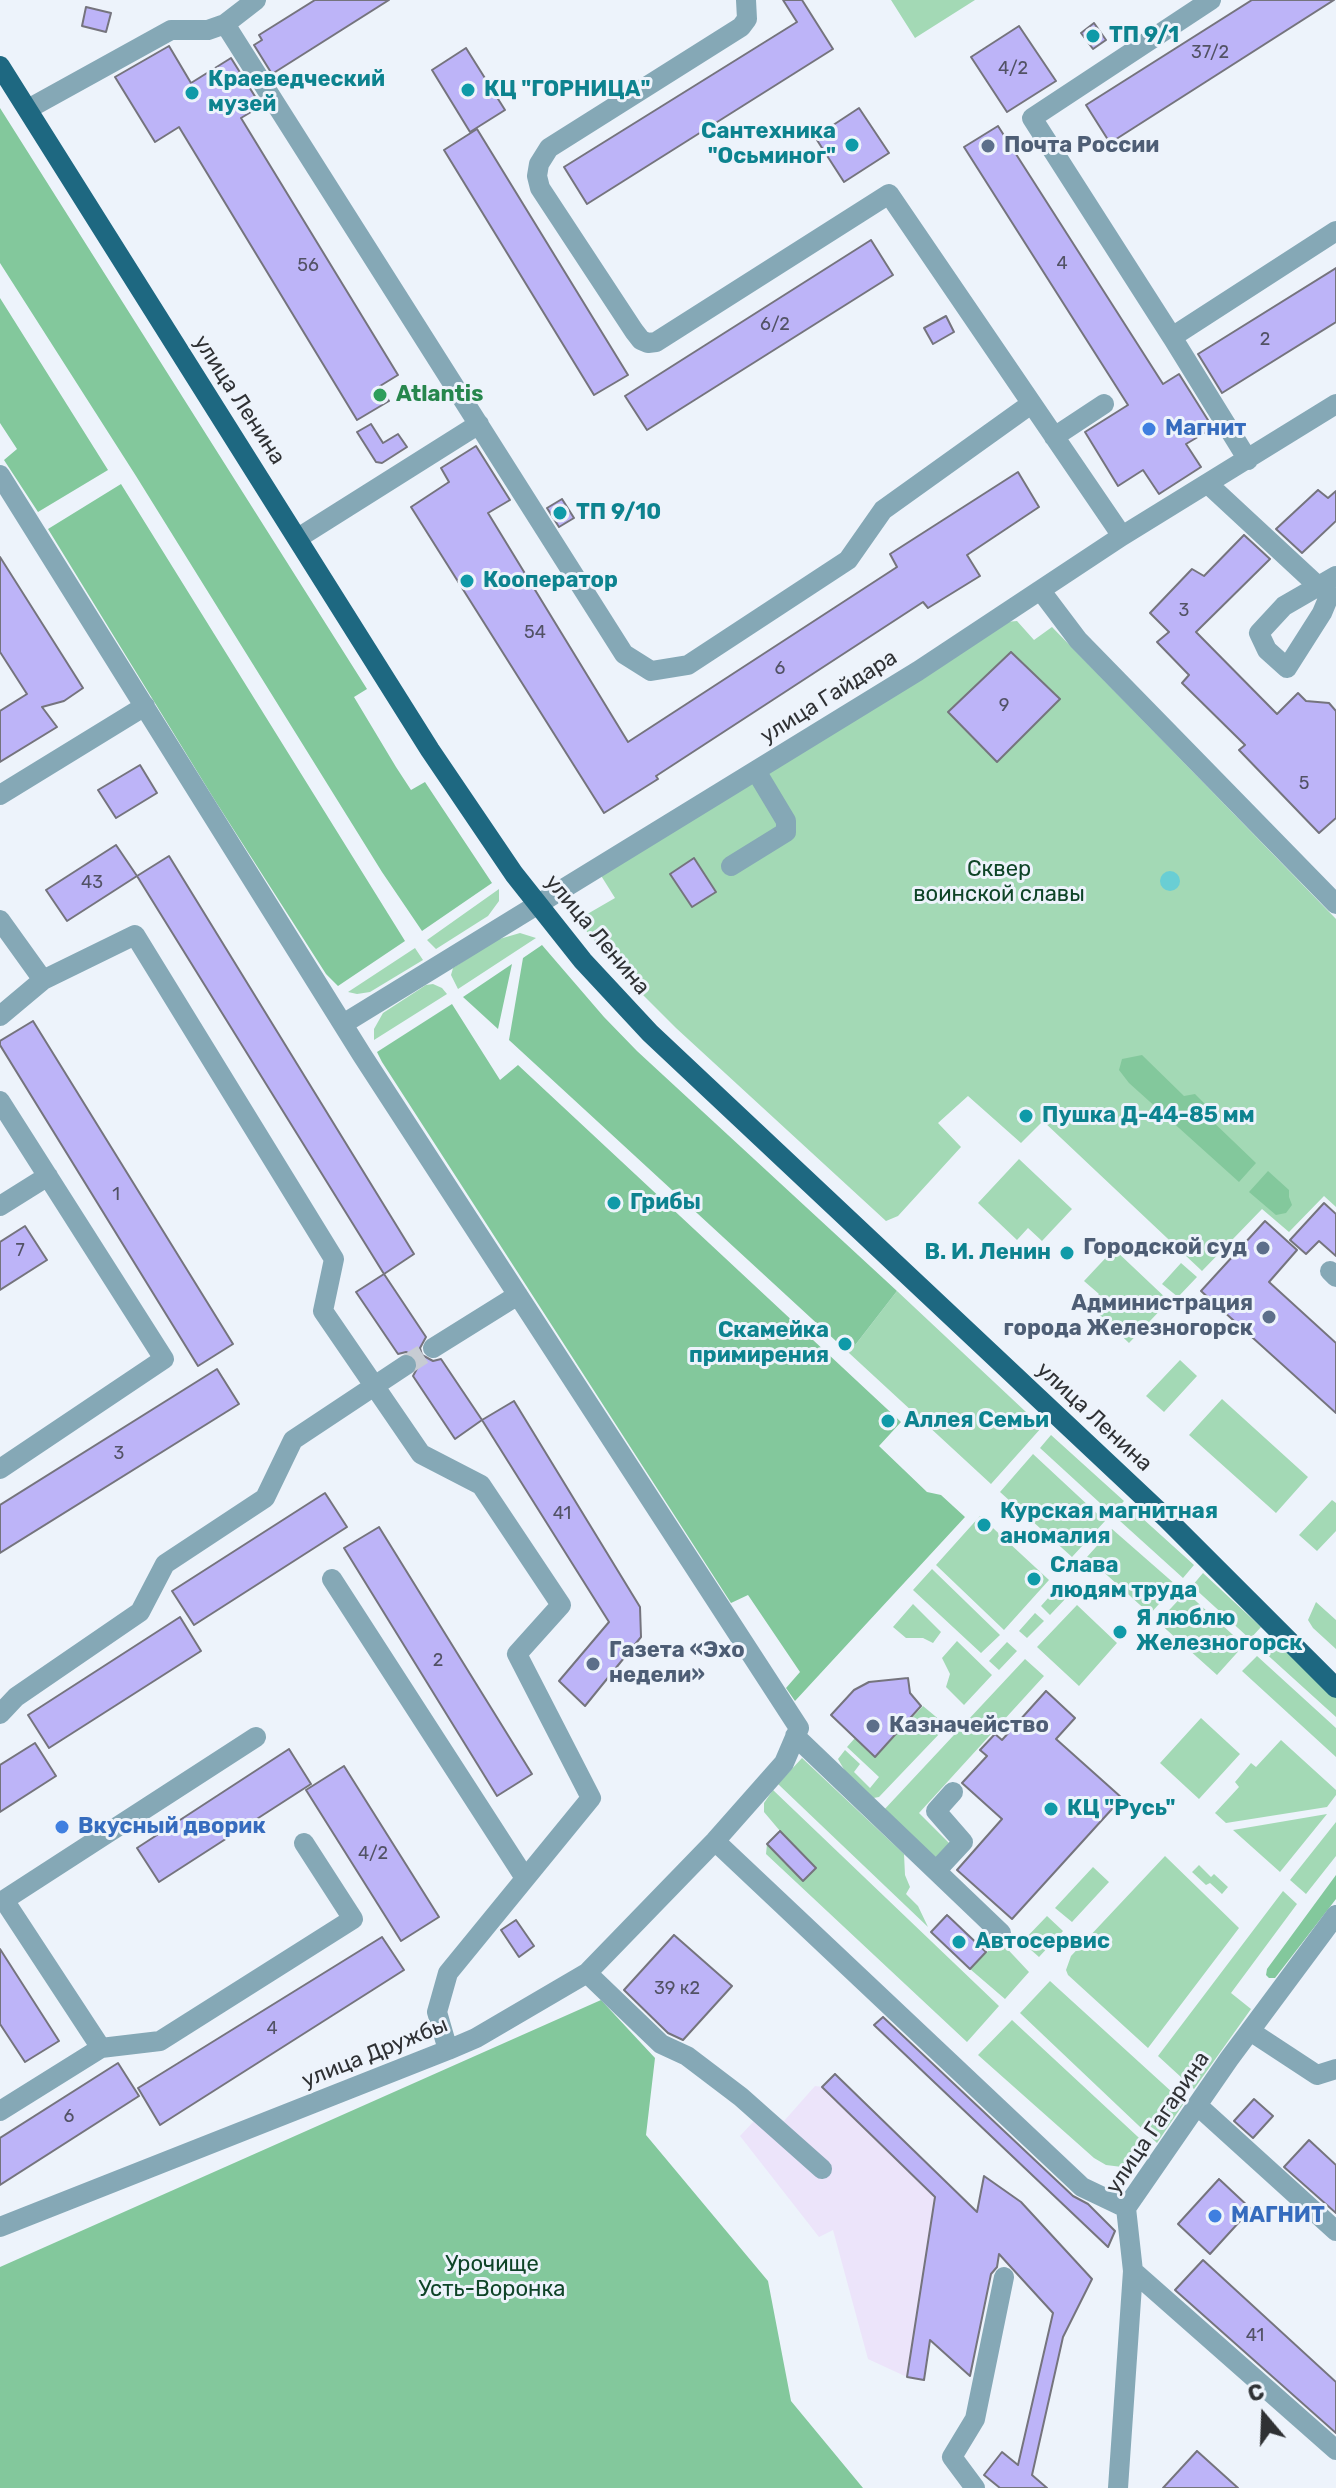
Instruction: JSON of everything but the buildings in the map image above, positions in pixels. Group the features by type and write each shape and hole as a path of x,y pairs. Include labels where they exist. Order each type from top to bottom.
{"main road":[{"name":"улица Ленина","path":"0,66 430,750 505,862 591,970 650,1033 1166,1518 1336,1688"}],"street":[{"path":"28,109 171,30 208,30 225,24 256,0"},
{"path":"746,0 747,19 741,27 549,148 539,164 537,176 540,188 634,331 641,340 656,342 889,194 1122,536"},
{"path":"1211,0 1032,118 1248,460"},
{"path":"225,24 624,654 651,671 688,665 848,560 883,510 1031,404"},
{"path":"1172,337 1336,231"},
{"path":"1054,437 1104,404"},
{"name":"улица Гайдара","path":"343,1024 918,671 1122,536 1336,404"},
{"path":"298,538 479,424"},
{"path":"0,475 343,1024 799,1728 795,1736 1001,1933"},
{"path":"1208,484 1330,581"},
{"path":"1041,591 1078,640 1336,904"},
{"path":"0,795 145,706"},
{"path":"731,866 786,832 786,821 756,771"},
{"path":"0,920 43,980"},
{"path":"0,1016 43,980 135,935 334,1259 323,1311 421,1454 481,1485 561,1605 517,1654 591,1798 448,1973 437,2012 448,2050"},
{"path":"0,1101 164,1359 0,1469"},
{"path":"0,1206 48,1176"},
{"path":"433,1348 518,1295"},
{"path":"0,1714 16,1697 140,1612 165,1564 265,1498 293,1440 406,1365"},
{"path":"332,1579 525,1878"},
{"name":"улица Дружбы","path":"0,2227 476,2038 587,1973 715,1841 784,1763 795,1736"},
{"path":"101,2048 4,1900 256,1737"},
{"path":"936,1871 963,1842 936,1811 953,1792"},
{"path":"715,1841 1082,2187 1126,2208"},
{"path":"0,2111 101,2048 160,2041 353,1919 304,1843"},
{"name":"улица Гагарина","path":"1118,2488 1133,2271 1126,2208 1336,1915"},
{"path":"587,1973 661,2044 687,2056 741,2097 822,2169"},
{"path":"1250,2031 1317,2075 1336,2069"},
{"path":"1197,2105 1336,2231"},
{"path":"1133,2271 1336,2450"},
{"path":"975,2488 952,2457 975,2419 1004,2277"}],"shaded area":[{"path":"815,2086 822,2087 935,2197 907,2377 868,2359 833,2230 819,2237 740,2136 766,2108 784,2121"}],"green space":[{"path":"891,0 975,0 915,38"},
{"path":"0,108 367,689 354,697 396,767 411,790 425,782 492,883 422,931 0,263"},
{"path":"0,298 108,470 38,512 4,460 17,449 0,423"},
{"path":"121,484 405,941 338,986 326,974 214,799 48,529"},
{"name":"Сквер воинской славы","path":"1017,621 1034,640 1052,627 1336,919 1336,1207 1324,1196 1289,1232 1262,1209 1202,1271 1043,1121 1021,1143 968,1096 938,1123 961,1147 898,1216 886,1221 676,1028 629,981 577,920 615,898 600,874 1006,622"},
{"path":"499,889 499,901 488,916 436,949 427,940"},
{"path":"520,933 536,938 458,989 451,975 453,968 496,940"},
{"path":"542,945 637,1051 897,1291 849,1353 509,1040 523,958"},
{"path":"415,948 423,960 370,992 348,992"},
{"path":"512,964 498,1029 463,997"},
{"path":"433,984 447,994 374,1040 374,1029 383,1013 426,985"},
{"path":"452,1004 500,1080 518,1065 901,1422 879,1446 927,1492 941,1495 965,1517 795,1701 786,1688 800,1672 748,1595 731,1603 377,1052"},
{"path":"1142,1055 1184,1096 1195,1094 1208,1107 1207,1116 1256,1163 1239,1182 1129,1083 1119,1070 1122,1059"},
{"path":"1019,1159 1072,1209 1042,1241 1028,1228 1017,1240 978,1203"},
{"path":"1268,1171 1289,1190 1292,1205 1286,1213 1276,1215 1249,1192"},
{"path":"1114,1249 1169,1301 1129,1343 1089,1305 1099,1294 1084,1281"},
{"path":"1181,1263 1197,1277 1178,1297 1162,1284"},
{"path":"897,1291 1042,1427 991,1484 849,1353"},
{"path":"1180,1360 1197,1376 1164,1412 1146,1396"},
{"path":"1222,1399 1308,1477 1276,1513 1189,1435"},
{"path":"1051,1435 1124,1501 1112,1514 1040,1448"},
{"path":"1033,1454 1105,1521 1072,1557 1000,1492"},
{"path":"1332,1500 1336,1503 1336,1531 1317,1551 1299,1535"},
{"path":"1131,1508 1194,1565 1183,1578 1120,1521"},
{"path":"980,1516 1049,1580 1004,1630 936,1565"},
{"path":"1112,1529 1176,1585 1150,1614 1087,1557"},
{"path":"932,1569 1000,1635 981,1653 913,1590"},
{"path":"1203,1573 1261,1627 1250,1639 1192,1586"},
{"path":"1058,1587 1068,1596 1050,1615 1041,1606"},
{"path":"1186,1592 1244,1645 1217,1675 1158,1622"},
{"path":"1316,1602 1336,1620 1336,1649 1308,1620"},
{"path":"913,1604 941,1632 933,1643 923,1638 906,1638 893,1627"},
{"path":"1077,1605 1117,1643 1079,1686 1037,1647"},
{"path":"1035,1613 1044,1621 1027,1638 1019,1631"},
{"path":"1273,1638 1336,1696 1336,1717 1262,1650"},
{"path":"957,1641 992,1675 964,1705 946,1687 950,1674 942,1658"},
{"path":"1007,1642 1017,1651 999,1670 989,1661"},
{"path":"1257,1656 1336,1728 1336,1757 1242,1671"},
{"path":"1025,1659 1044,1676 919,1813 951,1845 936,1859 882,1812"},
{"path":"923,1706 941,1721 942,1731 879,1797 868,1799 853,1785 838,1759 845,1750 860,1764 854,1772 870,1788 879,1777 847,1747 855,1738 875,1757"},
{"path":"1201,1718 1240,1754 1199,1799 1160,1763"},
{"path":"1281,1740 1336,1790 1336,1795 1327,1807 1226,1823 1215,1813 1239,1787 1235,1782 1251,1763 1256,1767"},
{"path":"802,1758 904,1854 905,1875 910,1887 906,1894 918,1906 928,1927 778,1784"},
{"path":"773,1790 999,2006 967,2042 766,1854 767,1844 803,1880 780,1831 764,1812 764,1803"},
{"path":"1327,1814 1280,1872 1233,1830"},
{"path":"1336,1822 1336,1856 1306,1894 1290,1880"},
{"path":"1165,1856 1239,1928 1148,2048 1066,1970 1071,1956"},
{"path":"1199,1865 1228,1887 1222,1894 1192,1872"},
{"path":"1093,1867 1109,1882 1072,1922 1055,1908"},
{"path":"1336,1875 1336,1899 1275,1978 1269,1978 1267,1969"},
{"path":"1283,1891 1297,1904 1231,1993 1251,2009 1194,2089 1158,2056"},
{"path":"1047,1916 1063,1931 1039,1957 1022,1942"},
{"path":"999,1940 1029,1972 1005,1999 970,1969"},
{"path":"1050,1981 1184,2103 1157,2143 1020,2013"},
{"name":"Урочище Усть-Воронка","path":"601,2000 655,2058 646,2135 768,2281 791,2401 863,2488 0,2488 0,2267"},
{"path":"1012,2020 1151,2149 1139,2161 1122,2167 1106,2165 1094,2158 978,2055"}],"water":[{"path":"1170,871 1177,874 1180,881 1177,888 1170,891 1163,888 1160,881 1163,874"}],"tunnel":[{"path":"406,1365 433,1348"}],"place":[{"name":"ТП 9/1","path":"1093,36"},
{"name":"КЦ \"ГОРНИЦА\"","path":"468,90"},
{"name":"Краеведческий музей","path":"192,93"},
{"name":"Сантехника \"Осьминог\"","path":"852,145"},
{"name":"Почта России","path":"988,146"},
{"name":"Atlantis","path":"380,395"},
{"name":"Магнит","path":"1149,429"},
{"name":"ТП 9/10","path":"560,513"},
{"name":"Кооператор","path":"467,581"},
{"name":"Пушка Д-44-85 мм","path":"1026,1116"},
{"name":"Грибы","path":"614,1203"},
{"name":"Городской суд","path":"1263,1248"},
{"name":"В. И. Ленин","path":"1067,1253"},
{"name":"Администрация города Железногорск","path":"1269,1317"},
{"name":"Скамейка примирения","path":"845,1344"},
{"name":"Аллея Семьи","path":"888,1421"},
{"name":"Курская магнитная аномалия","path":"984,1525"},
{"name":"Слава людям труда","path":"1034,1579"},
{"name":"Я люблю Железногорск","path":"1120,1632"},
{"name":"Газета «Эхо недели»","path":"593,1664"},
{"name":"Казначейство","path":"873,1726"},
{"name":"КЦ \"Русь\"","path":"1051,1809"},
{"name":"Вкусный дворик","path":"62,1827"},
{"name":"Автосервис","path":"959,1942"},
{"name":"МАГНИТ","path":"1215,2216"}]}
